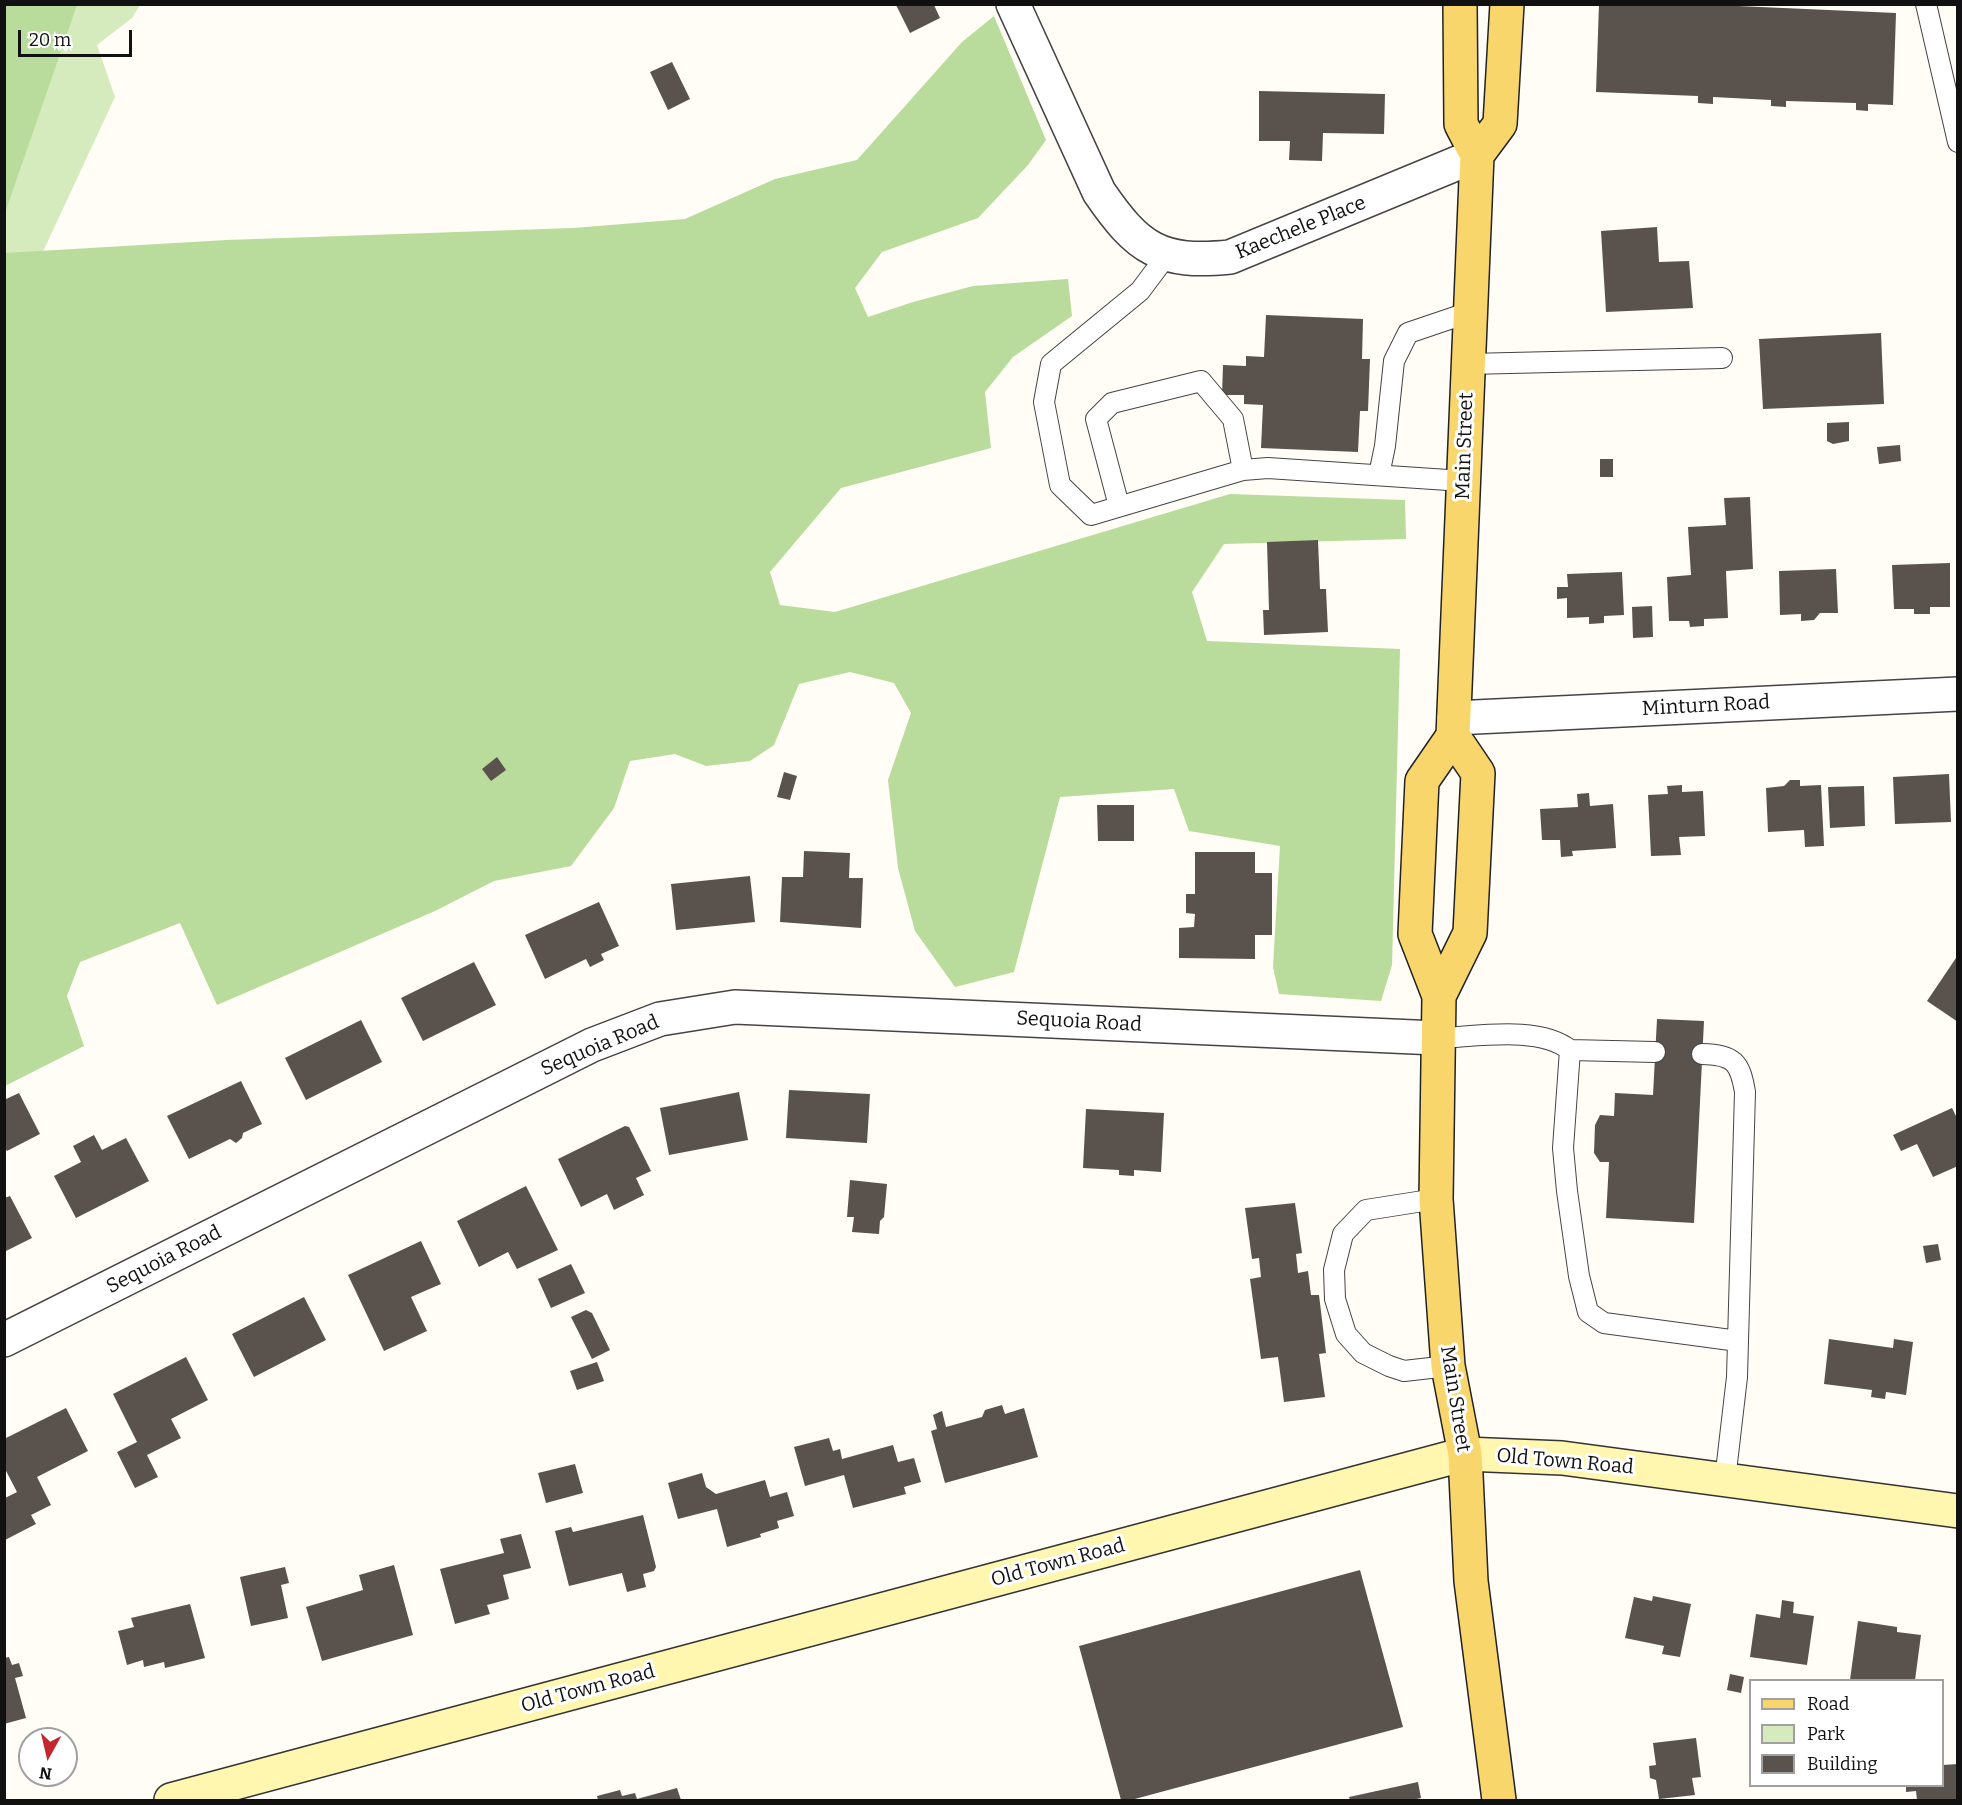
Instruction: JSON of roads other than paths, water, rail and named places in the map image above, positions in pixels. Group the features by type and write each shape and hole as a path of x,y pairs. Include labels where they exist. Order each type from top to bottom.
{"main road":[{"name":"Main Street","path":"1439,996 1415,934 1422,781 1453,727 1477,155 1461,124 1460,4"},
{"path":"1477,155 1500,124 1507,4"},
{"name":"Main Street","path":"1453,727 1478,773 1470,933 1439,996 1436,1199 1448,1366 1465,1454 1471,1581 1499,1800"},
{"name":"Old Town Road","path":"171,1800 1465,1454 1562,1458 1958,1511"}],"street":[{"name":"Kaechele Place","path":"1013,4 1099,192 1116,218 1140,243 1167,255 1201,260 1230,257 1477,155"},
{"name":"Minturn Road","path":"1453,727 1958,694"},
{"name":"Sequoia Road","path":"4,1340 592,1045 660,1019 735,1007 1437,1038"}],"lane":[{"path":"1926,4 1958,142"},
{"path":"1167,255 1140,291 1051,364 1044,402 1059,485 1091,515 1243,470 1268,468 1463,481"},
{"path":"1379,476 1386,446 1394,361 1408,333 1470,312"},
{"path":"1468,364 1722,358"},
{"path":"1119,506 1096,419 1112,403 1201,381 1233,419 1243,470"},
{"path":"1437,1038 1524,1035 1551,1040 1570,1050 1655,1052"},
{"path":"1570,1050 1563,1148 1579,1276 1588,1312 1604,1323 1738,1341"},
{"path":"1702,1054 1722,1055 1732,1060 1741,1070 1745,1092 1737,1377 1725,1480"},
{"path":"1436,1199 1366,1210 1343,1234 1334,1270 1335,1299 1346,1334 1363,1353 1404,1371 1448,1366"}]}
